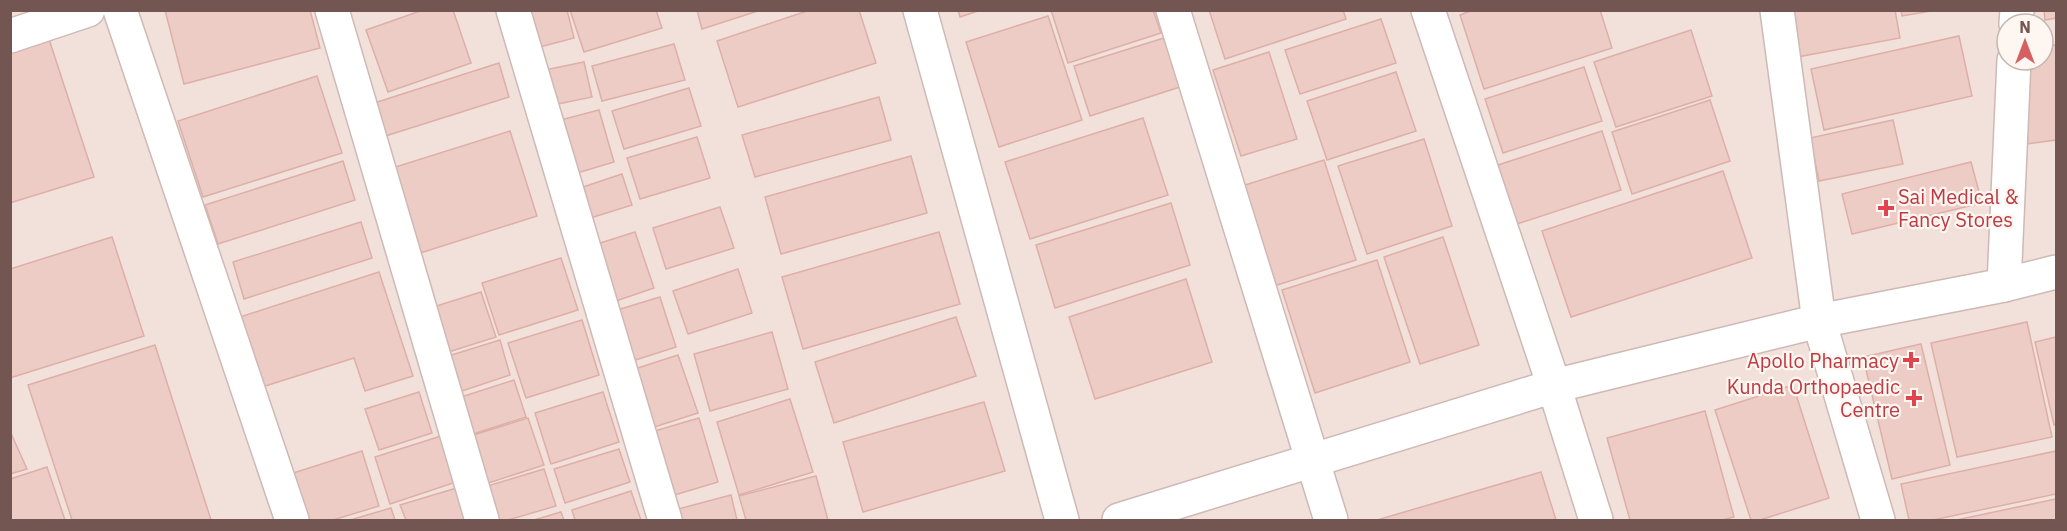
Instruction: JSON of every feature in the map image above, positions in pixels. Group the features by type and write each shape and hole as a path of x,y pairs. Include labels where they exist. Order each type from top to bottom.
{"street":[{"path":"10,36 88,10"},
{"path":"120,10 292,520"},
{"path":"332,10 482,520"},
{"path":"513,10 665,520"},
{"path":"920,10 1062,520"},
{"path":"1173,10 1331,520"},
{"path":"1428,10 1554,386 1596,520"},
{"path":"1777,10 1818,321 1878,520"},
{"path":"2004,285 2013,72"},
{"path":"1119,520 1554,386 1818,321 2004,285 2056,272"}],"shaded area":[{"path":"11,11 2056,11 2056,520 11,520"}],"building":[{"path":"165,10 310,10 320,48 184,84"},
{"path":"423,10 453,10 471,63 388,92 366,30"},
{"path":"521,10 567,10 574,38 532,49"},
{"path":"570,10 656,10 662,28 584,52"},
{"path":"697,10 761,10 702,29"},
{"path":"810,10 859,10 876,63 738,107 717,41"},
{"path":"958,10 981,10 960,17"},
{"path":"1051,10 1153,10 1161,33 1068,63"},
{"path":"1209,10 1343,10 1346,19 1225,59"},
{"path":"1473,10 1600,10 1612,48 1484,89 1460,15"},
{"path":"1789,10 1895,10 1900,38 1797,57"},
{"path":"1901,10 1937,10 1902,16"},
{"path":"2044,10 2056,10 2056,18 2055,12 2044,12"},
{"path":"1048,16 1082,120 999,147 966,42"},
{"path":"1381,19 1396,63 1300,94 1285,50"},
{"path":"1691,30 1712,96 1616,127 1594,62"},
{"path":"48,36 94,177 10,203 10,48"},
{"path":"1959,36 1972,96 1824,130 1811,69"},
{"path":"1164,38 1180,87 1090,116 1074,66"},
{"path":"674,44 685,80 602,101 592,66"},
{"path":"2055,45 2056,140 2027,144 2018,72 2055,72"},
{"path":"1269,52 1297,139 1241,156 1213,70"},
{"path":"584,62 592,97 548,106 540,71"},
{"path":"499,63 509,97 379,138 368,105"},
{"path":"1584,67 1602,121 1503,153 1485,99"},
{"path":"1396,72 1416,131 1327,160 1307,101"},
{"path":"317,76 342,153 203,197 178,121"},
{"path":"689,88 701,126 624,149 612,111"},
{"path":"879,97 891,140 755,177 742,135"},
{"path":"1710,100 1730,161 1632,194 1612,132"},
{"path":"599,110 614,162 567,176 553,122"},
{"path":"1143,118 1168,195 1030,239 1005,162"},
{"path":"1893,120 1903,164 1819,181 1810,138"},
{"path":"510,131 537,216 414,255 386,170"},
{"path":"1602,131 1621,190 1517,224 1498,165"},
{"path":"697,137 710,178 640,199 627,158"},
{"path":"1424,139 1452,226 1367,254 1338,166"},
{"path":"911,156 927,213 781,254 765,197"},
{"path":"1324,160 1356,260 1274,286 1242,186"},
{"path":"343,161 355,200 218,244 205,205"},
{"path":"1971,162 1982,203 1852,234 1842,194"},
{"path":"1723,171 1752,258 1571,317 1542,231"},
{"path":"622,174 632,205 584,220 574,190"},
{"path":"1171,203 1190,265 1055,308 1036,245"},
{"path":"720,207 734,248 666,269 653,228"},
{"path":"361,222 372,258 244,299 233,262"},
{"path":"635,232 654,288 610,303 591,246"},
{"path":"939,232 960,304 803,349 782,277"},
{"path":"112,237 144,336 10,378 10,269"},
{"path":"1443,237 1479,345 1420,364 1384,257"},
{"path":"561,258 578,310 499,335 482,283"},
{"path":"1377,260 1410,362 1315,393 1282,290"},
{"path":"738,269 752,313 688,334 673,291"},
{"path":"379,272 413,376 365,391 354,358 262,387 240,317"},
{"path":"1186,279 1212,362 1095,399 1069,317"},
{"path":"481,292 496,337 442,354 427,309"},
{"path":"660,297 676,347 623,364 607,313"},
{"path":"956,317 976,376 834,423 815,362"},
{"path":"582,320 599,375 526,398 508,343"},
{"path":"2027,322 2052,437 1957,457 1931,343"},
{"path":"772,332 788,389 710,411 694,354"},
{"path":"2056,337 2056,425 2054,425 2035,342"},
{"path":"500,340 510,375 456,393 445,357"},
{"path":"1921,344 1950,465 1892,479 1863,357"},
{"path":"155,345 211,520 72,520 28,385"},
{"path":"678,355 698,413 629,435 610,377"},
{"path":"514,380 526,417 470,435 458,398"},
{"path":"1793,385 1829,498 1760,520 1751,520 1715,410"},
{"path":"419,392 432,433 379,450 365,409"},
{"path":"603,392 619,442 551,464 535,413"},
{"path":"790,399 813,472 739,495 717,422"},
{"path":"984,402 1005,471 863,512 843,442"},
{"path":"1705,411 1734,517 1722,520 1630,520 1607,438"},
{"path":"528,418 544,465 482,485 467,437"},
{"path":"699,418 718,482 651,502 631,438"},
{"path":"10,431 27,469 10,474"},
{"path":"441,436 456,482 390,504 375,457"},
{"path":"619,449 630,482 565,503 554,469"},
{"path":"362,451 379,506 333,520 298,520 284,476"},
{"path":"2056,451 2056,494 1933,520 1909,520 1901,484"},
{"path":"47,467 65,520 10,520 10,479"},
{"path":"544,469 556,506 508,520 491,520 481,488"},
{"path":"1541,472 1556,520 1377,520"},
{"path":"816,476 828,520 746,520 739,496"},
{"path":"460,487 471,520 406,520 400,505"},
{"path":"631,491 641,520 575,520 572,510"},
{"path":"731,495 737,520 669,520 667,512"},
{"path":"2056,499 2056,520 1956,520"},
{"path":"391,508 395,520 350,520"},
{"path":"561,512 564,520 534,520"}],"place":[{"name":"Sai Medical & Fancy Stores","path":"1886,208"},
{"name":"Apollo Pharmacy","path":"1911,360"},
{"name":"Kunda Orthopaedic Centre","path":"1914,398"}]}
